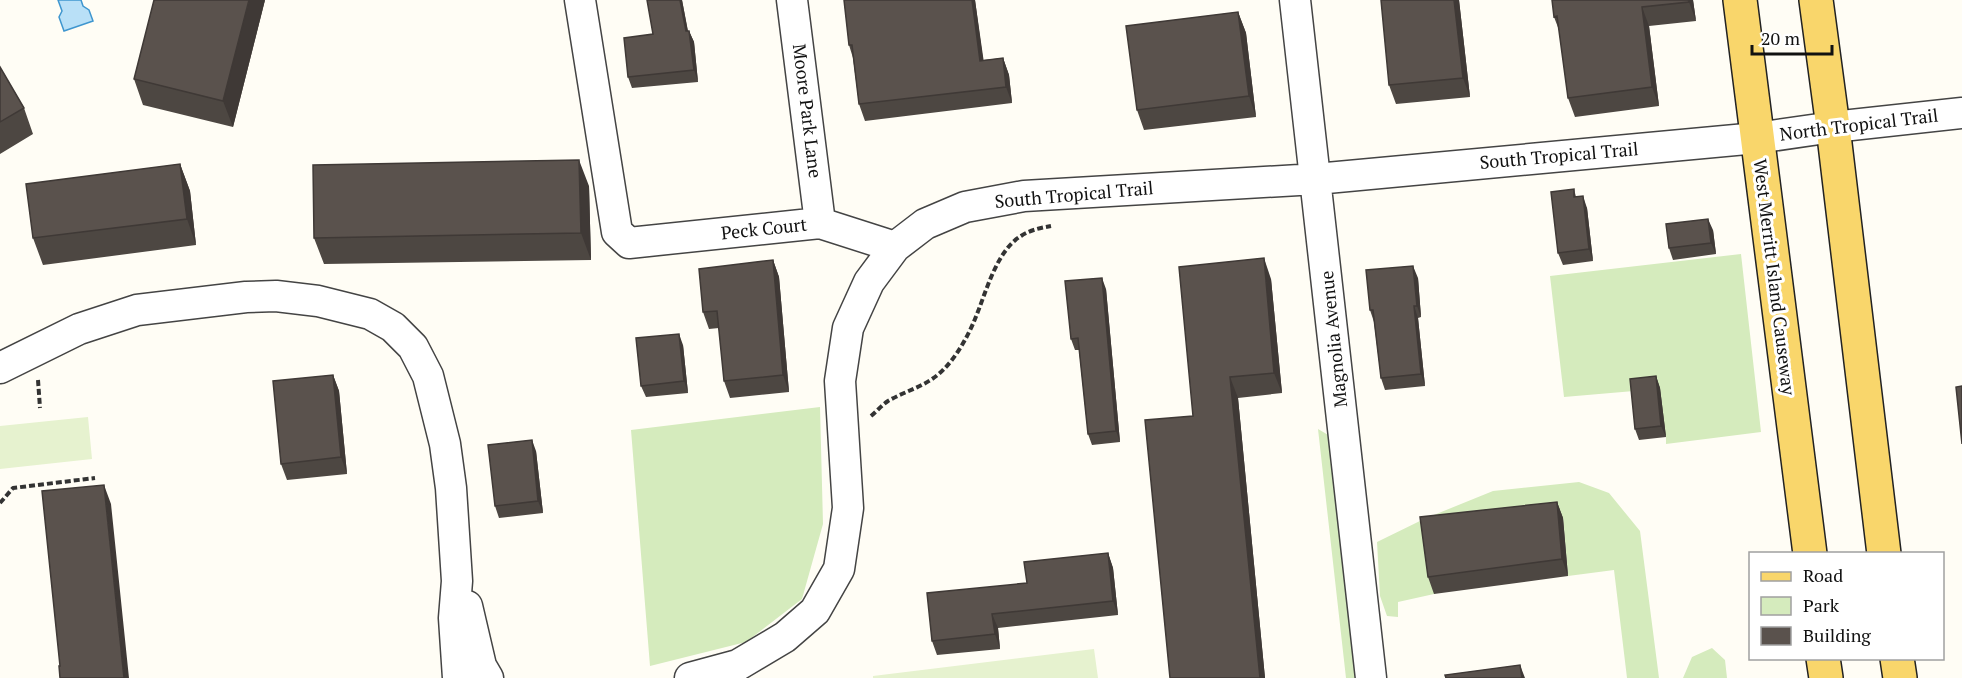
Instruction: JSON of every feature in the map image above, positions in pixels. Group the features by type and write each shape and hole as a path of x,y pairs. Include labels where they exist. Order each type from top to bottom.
{"main road":[{"name":"West Merritt Island Causeway","path":"1740,0 1810,552"},
{"path":"1816,0 1884,552"},
{"path":"1823,660 1826,678"},
{"path":"1898,660 1900,678"}],"street":[{"name":"Peck Court","path":"580,0 617,232 629,243 820,223 895,247"},
{"name":"Moore Park Lane","path":"792,0 820,223"},
{"name":"Magnolia Avenue","path":"1295,0 1371,678"},
{"name":"North Tropical Trail","path":"1757,138 1962,113"},
{"name":"South Tropical Trail","path":"690,678 738,665 785,637 815,611 839,569 848,508 840,381 848,328 869,282 895,247 925,224 965,207 1024,196 1316,179 1757,138"},
{"path":"0,368 79,328 137,310 246,297 276,296 318,301 370,314 393,327 412,347 428,376 447,460 457,581 454,618 458,678"},
{"path":"457,581 464,596 481,666 488,678"}],"path":[{"path":"867,424 886,402 929,381 944,369 962,345 975,321 987,285 1008,247 1024,234 1051,226"},
{"path":"0,502 13,488 94,478"}],"green space":[{"path":"1741,254 1761,432 1666,444 1666,437 1634,391 1564,397 1550,276"},
{"path":"820,407 823,524 802,599 746,642 650,666 631,430"},
{"path":"88,417 92,459 0,469 0,426"},
{"path":"1318,429 1330,436 1361,678 1346,678"},
{"path":"1579,482 1609,493 1640,531 1659,678 1627,678 1614,570 1568,576 1563,518 1434,594 1398,602 1398,617 1387,616 1380,596 1377,542 1424,519 1493,491"},
{"path":"1712,648 1725,660 1727,678 1683,678 1692,657"},
{"path":"1094,649 1098,678 873,678 873,676"}],"water":[{"path":"58,0 81,0 83,6 89,10 93,21 64,31 59,17 62,11"}],"building":[{"path":"154,0 249,0 223,101 134,79"},
{"path":"647,0 680,0 686,31 689,31 694,70 628,77 624,38 653,34"},
{"path":"844,0 972,0 980,61 1003,58 1006,87 859,104"},
{"path":"1381,0 1454,0 1463,78 1389,85"},
{"path":"1552,0 1688,0 1689,2 1642,7 1652,87 1568,98 1557,16 1554,17"},
{"path":"1238,12 1249,96 1137,110 1126,26"},
{"path":"0,67 24,108 0,122"},
{"path":"579,160 581,233 314,238 313,165"},
{"path":"180,164 187,219 33,238 26,184"},
{"path":"1574,189 1574,197 1583,196 1589,249 1558,253 1551,192"},
{"path":"1708,219 1711,243 1669,248 1666,224"},
{"path":"1264,258 1274,373 1230,377 1260,678 1170,678 1145,420 1193,416 1179,267"},
{"path":"773,260 783,375 724,381 717,311 703,312 699,269"},
{"path":"1413,266 1417,306 1414,306 1421,374 1381,378 1366,270"},
{"path":"1102,278 1116,431 1088,434 1078,338 1071,339 1065,281"},
{"path":"679,334 684,381 641,386 636,338"},
{"path":"333,375 341,457 281,464 273,381"},
{"path":"1656,376 1661,426 1635,429 1630,379"},
{"path":"1962,386 1962,444 1956,387"},
{"path":"532,440 538,501 495,506 488,445"},
{"path":"104,485 124,678 60,678 42,491"},
{"path":"1557,502 1562,559 1428,577 1420,517"},
{"path":"1108,553 1113,601 992,614 995,634 932,641 927,593 1027,583 1024,562"},
{"path":"1520,665 1522,678 1446,678 1445,675"}]}
